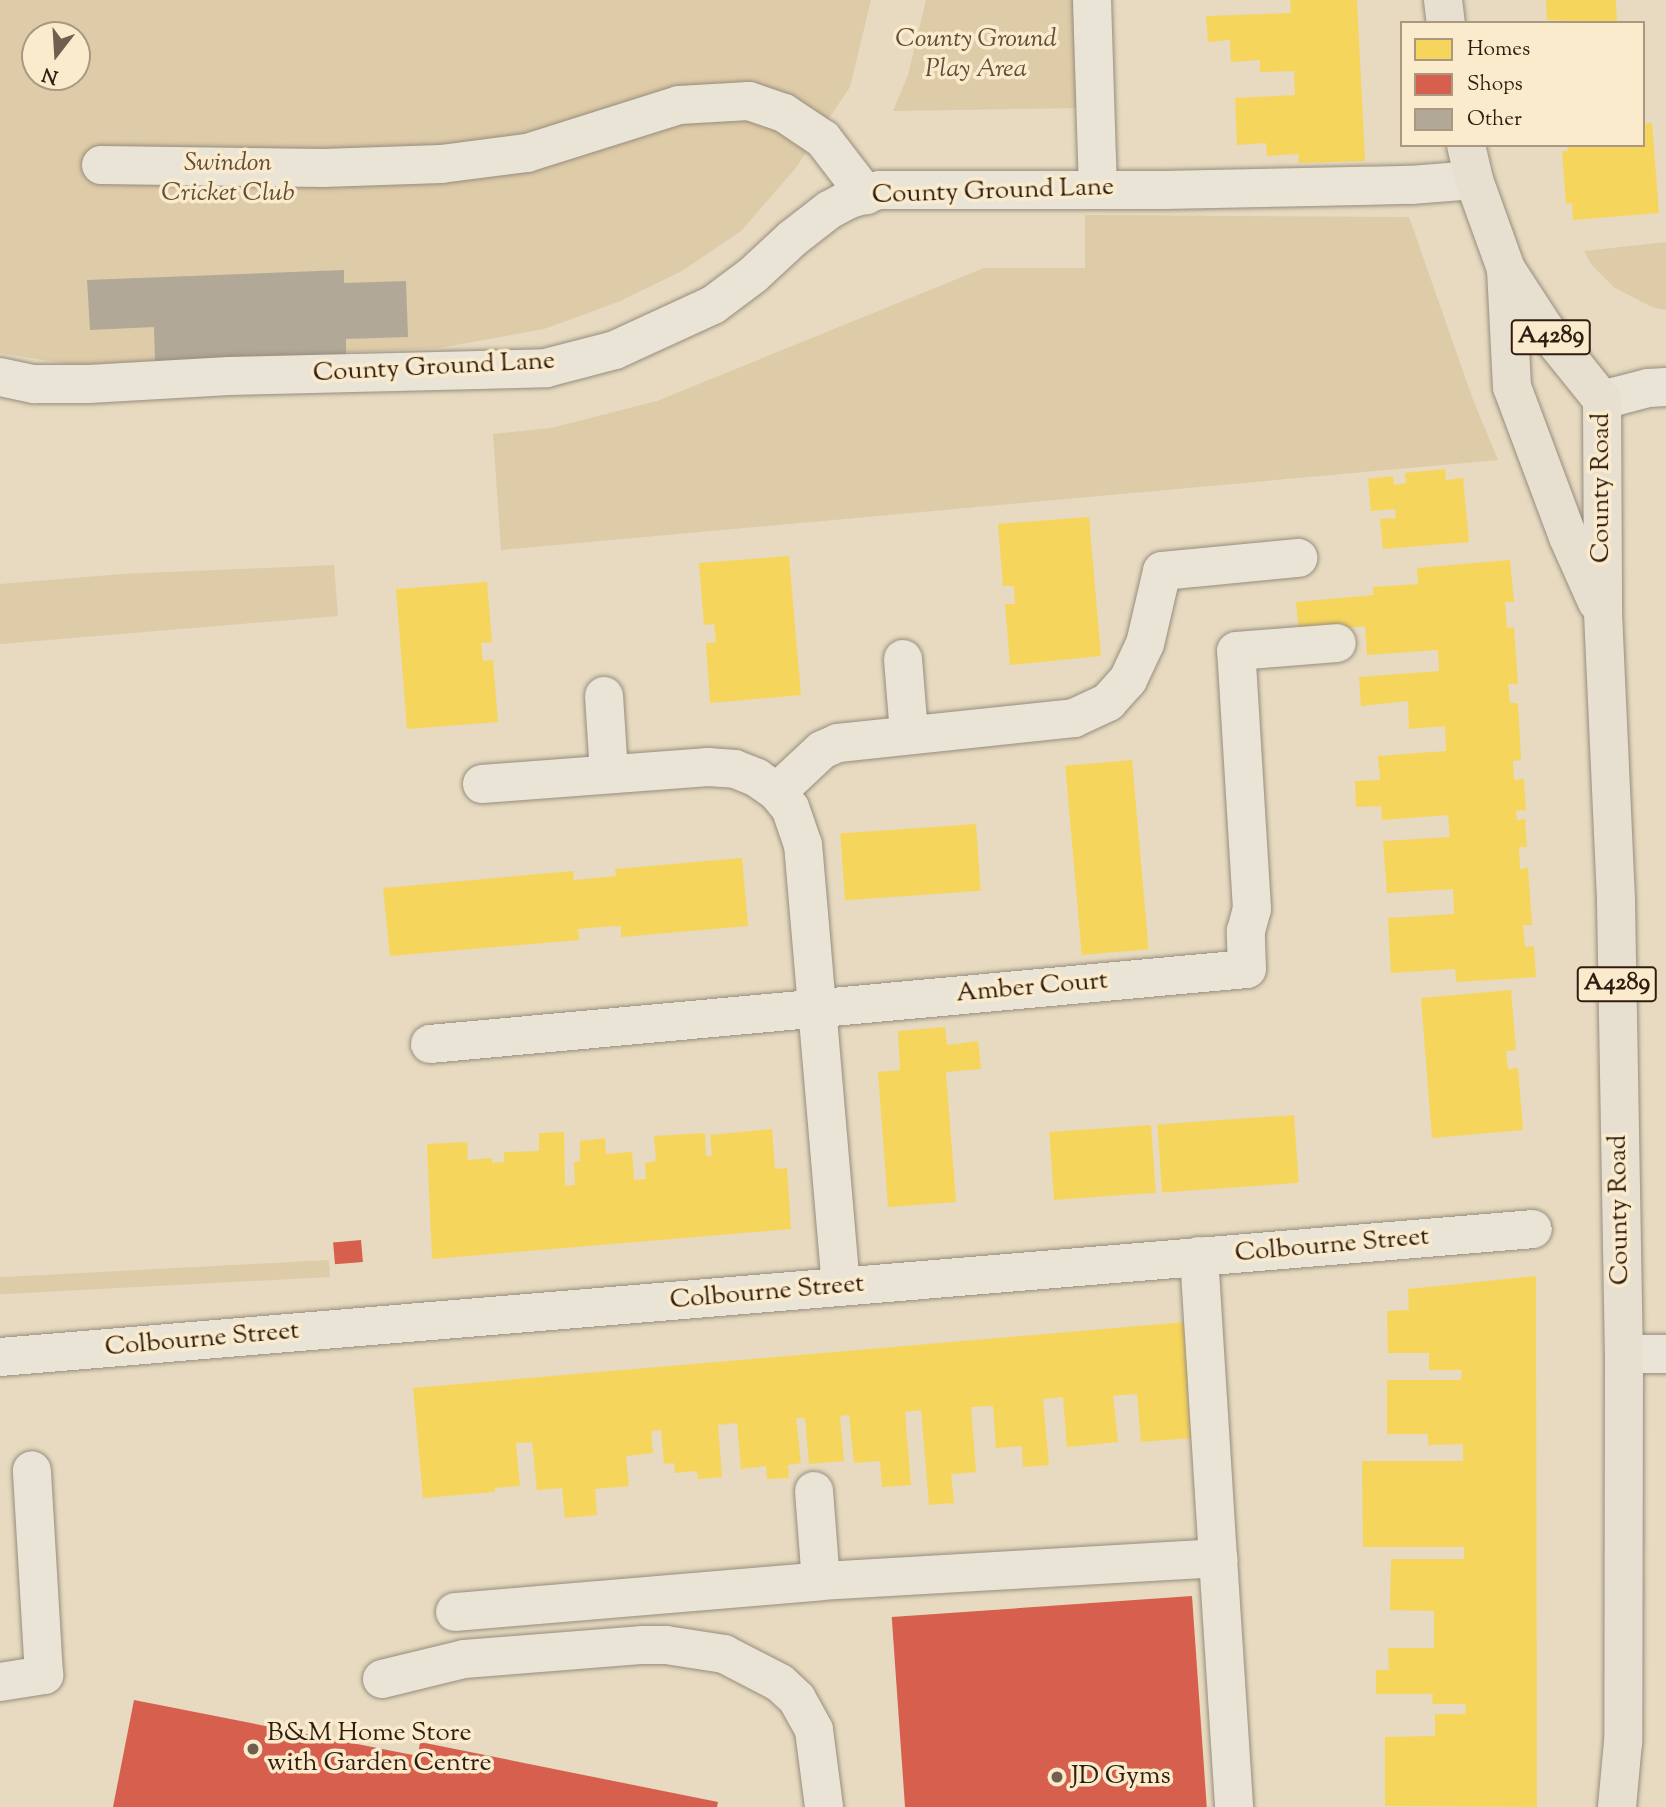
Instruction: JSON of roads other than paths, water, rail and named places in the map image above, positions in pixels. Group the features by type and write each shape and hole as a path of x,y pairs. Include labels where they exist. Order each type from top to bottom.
{"main road":[{"path":"1443,0 1446,21"},
{"name":"County Road","path":"1470,163 1506,269 1545,329 1602,400 1603,613 1616,902 1624,1354 1623,1742 1617,1807"},
{"name":"County Road","path":"1506,269 1512,387 1568,537 1603,613"}],"street":[{"path":"1092,0 1098,188"},
{"path":"101,165 323,168 441,164 527,152 679,105 749,101 784,113 823,139 866,194"},
{"name":"County Ground Lane","path":"0,377 34,384 490,370 557,365 614,350 713,305 753,275 793,237 829,210 880,190 1411,185 1470,163"},
{"path":"1602,400 1648,388 1666,387"},
{"path":"777,792 822,750 857,739 1074,718 1108,702 1128,680 1145,644 1162,571 1298,558"},
{"name":"Amber Court","path":"430,1045 1247,968 1246,931 1252,909 1236,651 1337,643"},
{"path":"903,659 909,734"},
{"path":"604,696 609,774"},
{"path":"482,784 708,767 735,769 757,778 777,792 797,823 803,845 841,1287"},
{"name":"Colbourne Street","path":"0,1357 1533,1230"},
{"path":"1199,1256 1234,1807"},
{"path":"1624,1354 1666,1354"},
{"path":"0,1682 44,1675 32,1470"},
{"path":"814,1491 821,1581"},
{"path":"455,1612 821,1581 1218,1558"},
{"path":"382,1679 464,1659 666,1645 724,1654 780,1683 797,1699 814,1730 824,1807"}],"place":[{"name":"B&M Home Store with Garden Centre","path":"253,1749"},
{"name":"JD Gyms","path":"1057,1777"}],"park label":[{"name":"County Ground Play Area","path":"976,55"},
{"name":"Swindon Cricket Club","path":"228,179"}]}
